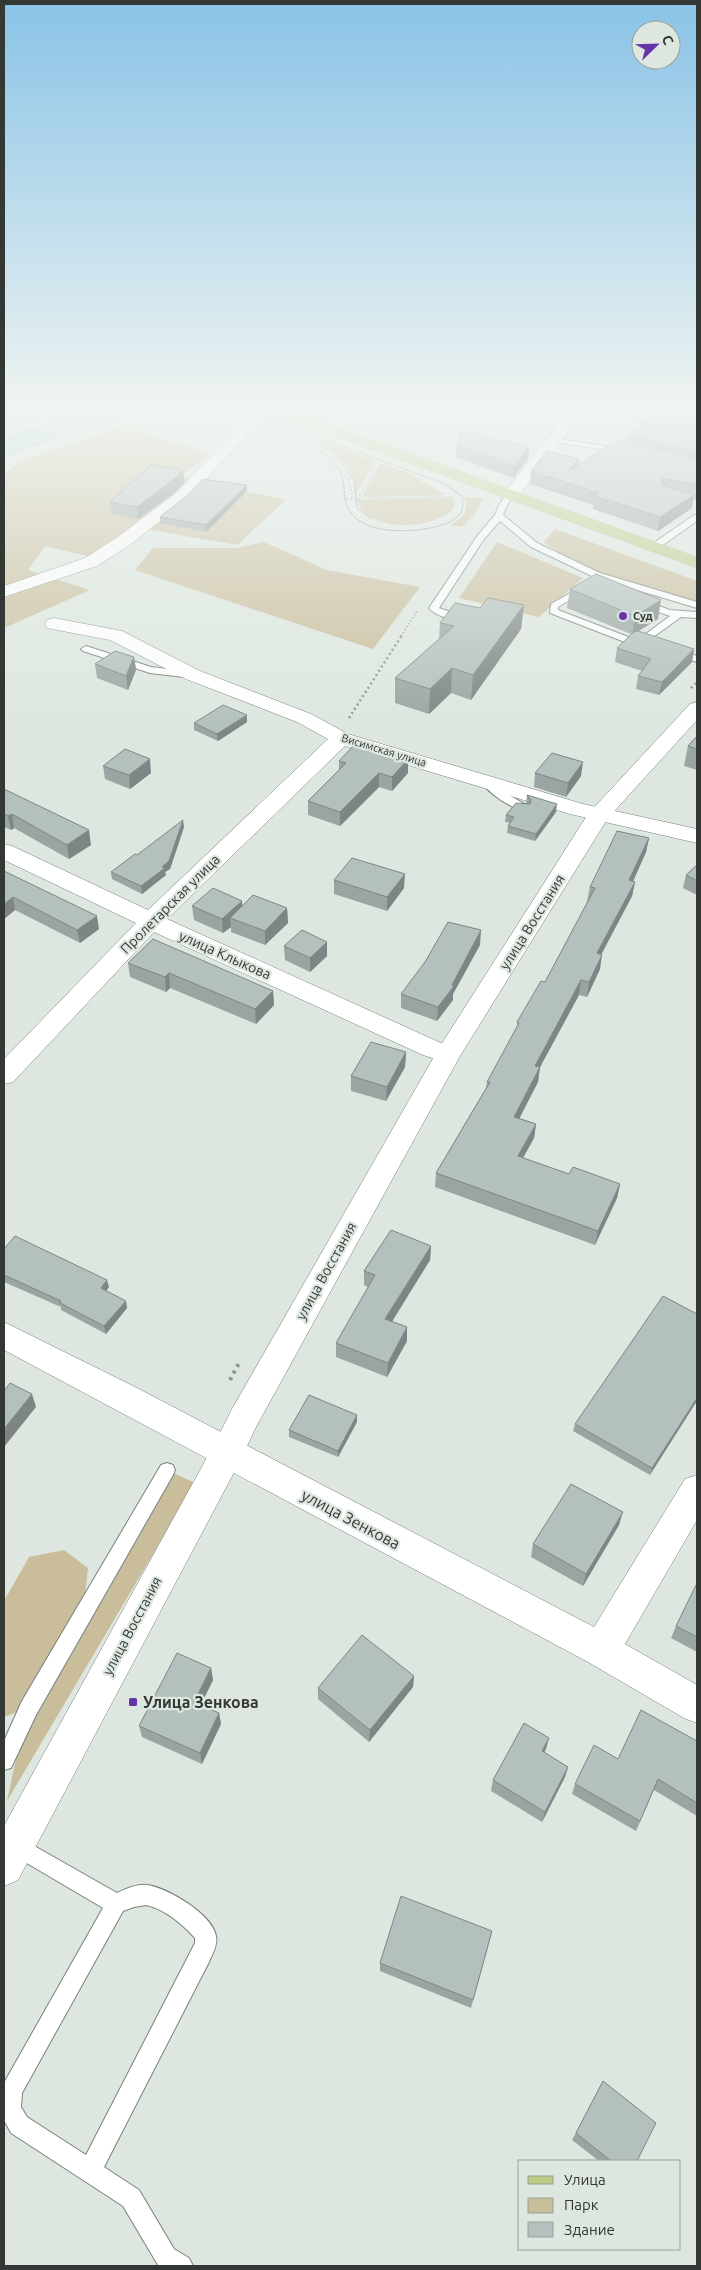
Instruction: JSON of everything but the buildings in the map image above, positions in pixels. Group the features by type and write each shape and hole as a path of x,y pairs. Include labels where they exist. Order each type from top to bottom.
{"main road":[{"path":"575,519 697,563"}],"street":[{"path":"4,592 91,562 125,540 152,519"},
{"name":"Висимская улица","path":"54,624 115,635 193,675 304,718 345,729 487,782 599,814 697,836"},
{"name":"улица Восстания","path":"9,1856 227,1453 243,1419 448,1054 599,814 695,715"},
{"name":"Пролетарская улица","path":"4,1075 151,921 345,729"},
{"name":"улица Клыкова","path":"4,850 151,921 432,1049 448,1054"},
{"name":"улица Зенкова","path":"4,1336 126,1398 601,1650 697,1705"},
{"path":"601,1650 697,1490"}],"lane":[{"path":"475,622 436,612 434,608 481,537 497,519"},
{"path":"503,519 534,545 597,576 697,605"},
{"path":"654,547 694,519"},
{"path":"594,586 583,588 554,606 553,611 630,641 646,638 679,614"},
{"path":"634,600 679,614 697,615"},
{"path":"86,649 150,670 193,675"},
{"path":"669,651 697,659"},
{"path":"487,782 491,789 524,808"},
{"path":"4,1761 29,1708 167,1470"},
{"path":"9,1856 116,1904 146,1895 194,1920 203,1929 207,1939 202,1955 90,2171"},
{"path":"116,1904 8,2099 11,2114 19,2125 131,2198 166,2257 181,2266"}],"path":[{"path":"345,729 422,604"}],"green space":[{"path":"4,519 265,519 237,545 133,527 91,557 45,546 28,570 90,590 4,628"},
{"path":"374,519 435,519 418,524 403,525"},
{"path":"470,519 462,527 450,525 458,520"},
{"path":"555,529 697,581 697,602 594,571 566,558 544,542"},
{"path":"264,542 327,570 420,587 373,649 135,570 153,548 236,548"},
{"path":"497,542 583,578 539,617 459,598"},
{"path":"167,1470 195,1483 7,1801 21,1735"},
{"path":"64,1550 88,1568 85,1596 20,1711 4,1717 4,1601 29,1557"}],"tram line":[{"path":"356,519 379,529 408,531 434,527 454,519"}],"place":[{"name":"Суд","path":"623,616"},
{"name":"Улица Зенкова","path":"133,1702"}]}
